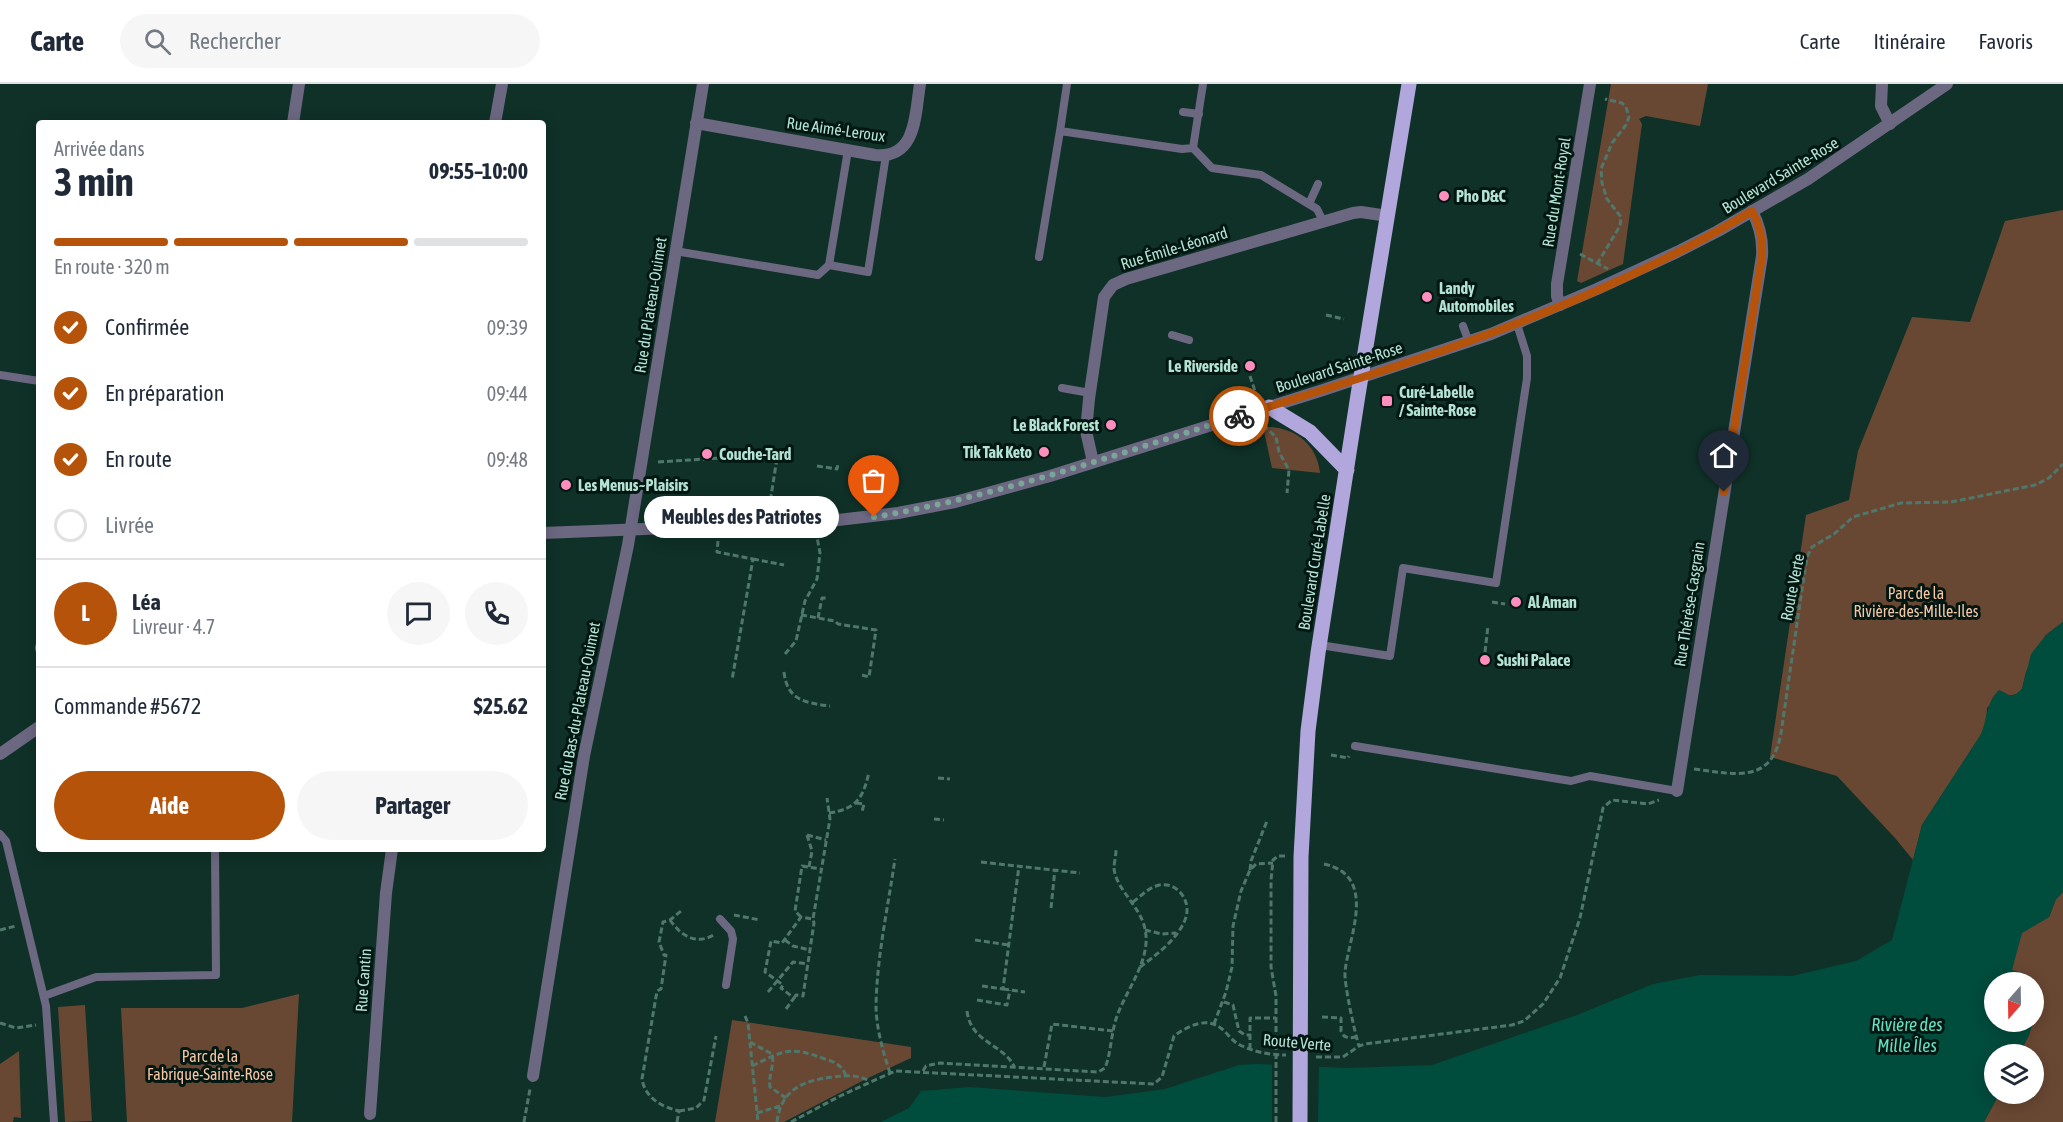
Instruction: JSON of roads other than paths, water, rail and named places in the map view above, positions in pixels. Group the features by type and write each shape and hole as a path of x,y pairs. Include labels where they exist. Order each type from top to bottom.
{"main road":[{"name":"Boulevard Curé-Labelle","path":"1300,1122 1301,856 1309,723 1408,84"},
{"path":"1263,402 1310,432 1347,470"}],"street":[{"path":"293,120 299,84"},
{"path":"496,120 502,84"},
{"name":"Rue du Plateau-Ouimet","path":"630,531 703,84"},
{"name":"Rue Aimé-Leroux","path":"696,123 886,155 901,149 909,138 914,125 920,84"},
{"name":"Rue du Mont-Royal","path":"1560,305 1557,284 1590,84"},
{"path":"1882,84 1881,106 1890,124"},
{"name":"Boulevard Sainte-Rose","path":"546,533 821,522 874,517 955,502 1093,462 1263,402 1361,377 1517,324 1718,231 1811,176 1947,84"},
{"name":"Rue Thérèse-Casgrain","path":"1677,791 1762,256 1760,228 1752,211"},
{"name":"Rue Émile-Léonard","path":"1093,462 1086,431 1090,393 1104,297 1113,285 1126,279 1323,221 1361,212 1388,216"},
{"name":"Rue du Bas-du-Plateau-Ouimet","path":"532,1080 584,756 630,531"},
{"path":"0,754 36,730"},
{"name":"Rue Cantin","path":"370,1114 384,914 392,852"}],"lane":[{"path":"1039,257 1067,84"},
{"path":"1193,148 1203,84"},
{"path":"1183,112 1198,114"},
{"path":"1060,131 1182,149 1193,148"},
{"path":"1193,148 1212,168 1261,175 1320,212 1323,221"},
{"path":"675,251 818,275 829,265 848,150"},
{"path":"829,265 868,272 886,155"},
{"path":"1309,204 1318,184"},
{"path":"1320,645 1390,656 1403,568 1496,583 1527,378 1527,356 1517,324"},
{"path":"1463,326 1468,342"},
{"path":"1172,335 1189,340"},
{"path":"0,375 36,381"},
{"path":"1062,388 1090,393"},
{"path":"1355,746 1571,781 1590,776 1677,791"},
{"path":"0,834 6,841 44,996 54,1122"},
{"path":"44,996 96,977 216,975 215,852"},
{"path":"720,919 730,931 733,939 726,985"}],"water":[{"name":"Rivière des Mille Îles","path":"2063,622 2063,892 2056,899 2049,917 2022,933 2012,970 2018,972 1984,972 1984,1032 2030,1032 2024,1044 1984,1044 1984,1104 1994,1104 1984,1122 881,1122 909,1108 921,1091 969,1087 1105,1097 1165,1089 1239,1065 1347,1068 1432,1065 1577,1015 1653,984 1700,975 1792,976 1856,961 1892,940 1922,825 1980,736 1994,695 1999,690 2013,695 2022,689 2031,654 2046,635"}],"place":[{"name":"Pho D&C","path":"1444,196"},
{"name":"Landy Automobiles","path":"1427,297"},
{"name":"Le Riverside","path":"1250,366"},
{"name":"Curé-Labelle / Sainte-Rose","path":"1387,401"},
{"name":"Le Black Forest","path":"1111,425"},
{"name":"Tik Tak Keto","path":"1044,452"},
{"name":"Couche-Tard","path":"707,454"},
{"name":"Les Menus~Plaisirs","path":"566,485"},
{"name":"Meubles des Patriotes","path":"874,517"},
{"name":"Al Aman","path":"1516,602"},
{"name":"Sushi Palace","path":"1485,660"}],"park label":[{"name":"Parc de la Rivière-des-Mille-Iles","path":"1916,602"},
{"name":"Parc de la Fabrique-Sainte-Rose","path":"210,1065"}]}
